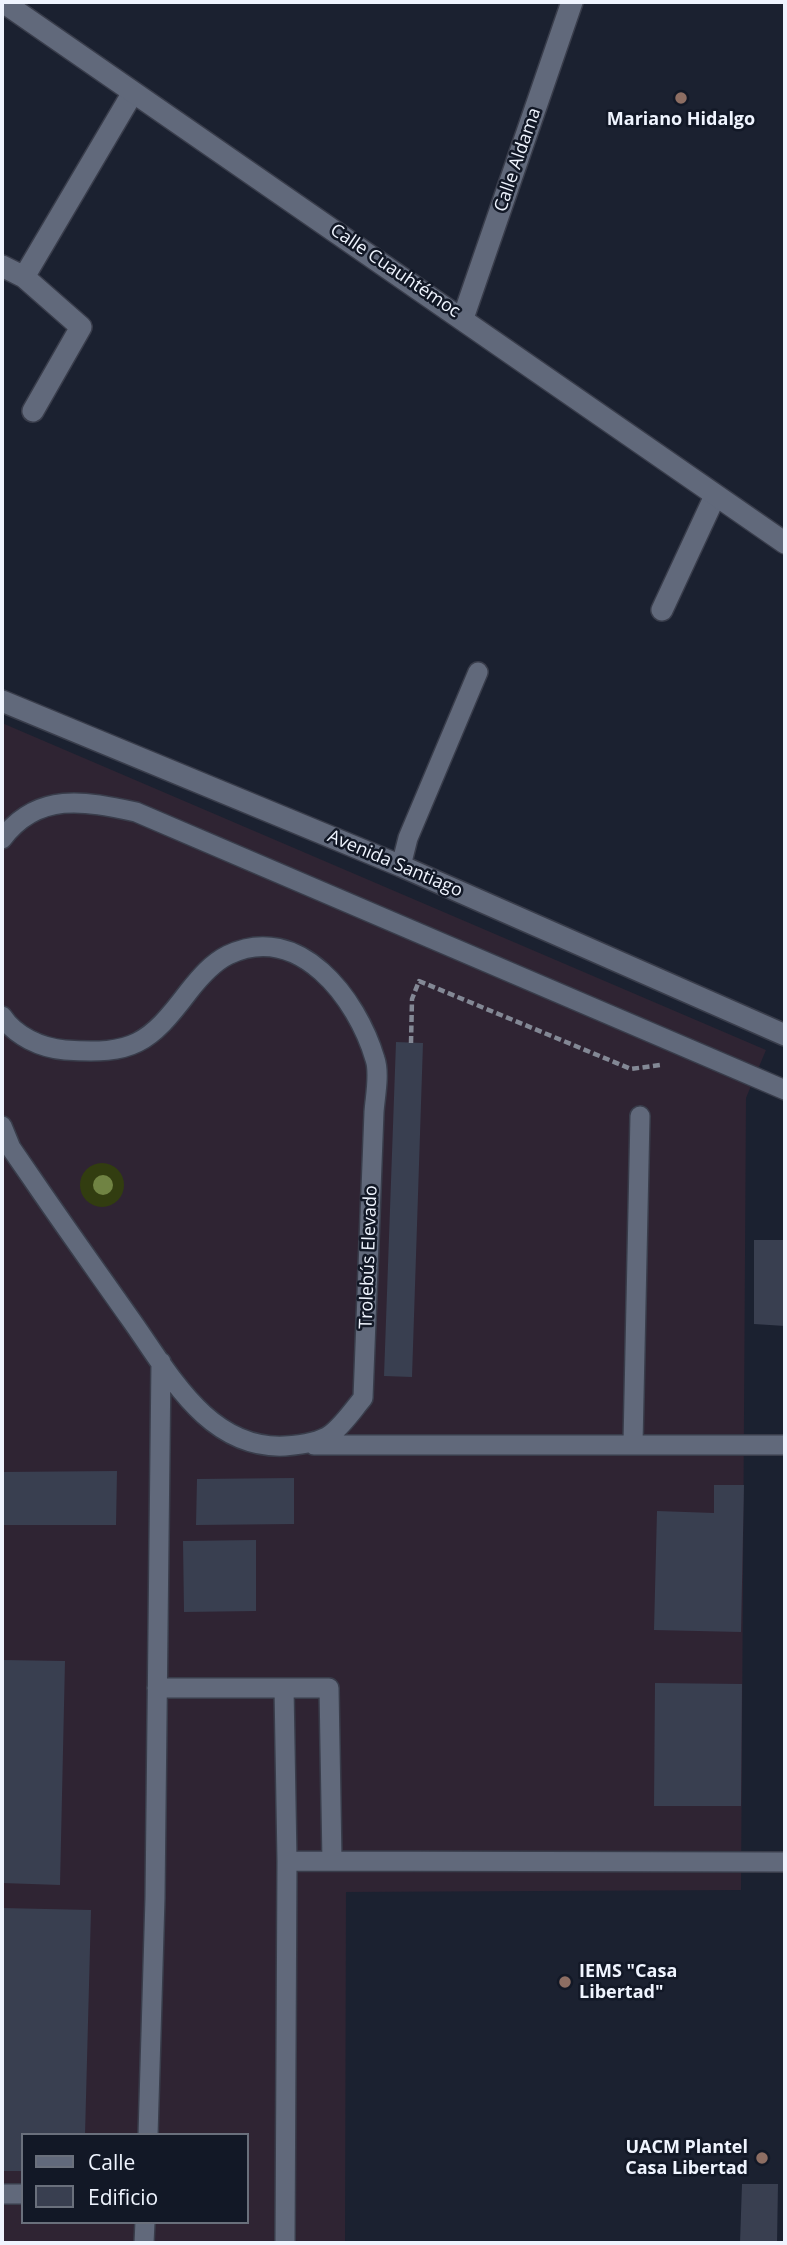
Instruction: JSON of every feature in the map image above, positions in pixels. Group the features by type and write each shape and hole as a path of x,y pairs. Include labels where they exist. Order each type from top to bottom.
{"street":[{"name":"Calle Cuauhtémoc","path":"3,2 132,94 463,318 785,543"},
{"name":"Calle Aldama","path":"463,318 572,2"},
{"path":"24,277 132,94"},
{"path":"2,267 24,277 81,327 33,411"},
{"path":"662,610 715,496"},
{"name":"Avenida Santiago","path":"2,701 401,866 785,1035"}],"lane":[{"path":"401,866 408,838 478,672"},
{"path":"2,839 29,815 55,802 87,801 136,812 785,1090"},
{"name":"Trolebús Elevado","path":"2,1016 8,1025 27,1039 54,1049 103,1051 129,1048 154,1034 202,974 225,956 251,946 276,948 299,955 320,968 349,1004 376,1061 363,1398 330,1435 303,1445 279,1446 253,1442 214,1425 197,1411 161,1362 11,1148 2,1126"},
{"path":"633,1443 640,1116"},
{"path":"148,2133 161,1362"},
{"path":"303,1445 785,1445"},
{"path":"157,1688 329,1688 332,1861"},
{"path":"284,1688 287,1861 285,2243"},
{"path":"287,1861 785,1861"},
{"path":"2,2194 21,2194"},
{"path":"144,2243 145,2224"}],"path":[{"path":"411,1043 412,999 419,981 631,1069 666,1064"}],"shaded area":[{"path":"2,723 766,1050 746,1098 741,1890 346,1892 345,2243 2,2243"}],"green space":[{"path":"102,1163 111,1164 118,1169 123,1176 123,1194 118,1201 111,1206 102,1207 93,1206 86,1201 81,1194 80,1185 81,1176 86,1169 93,1164"}],"building":[{"path":"396,1042 423,1043 412,1377 384,1376"},
{"path":"754,1240 785,1240 785,1326 754,1324"},
{"path":"117,1471 116,1525 2,1525 2,1472"},
{"path":"294,1478 294,1524 196,1525 197,1479"},
{"path":"714,1485 744,1485 741,1632 654,1630 657,1511 714,1513"},
{"path":"256,1540 256,1611 184,1612 183,1541"},
{"path":"3,1660 65,1661 60,1885 2,1883"},
{"path":"655,1683 742,1684 741,1806 654,1806"},
{"path":"2,1908 91,1910 85,2133 21,2133 21,2171 2,2171"},
{"path":"742,2184 778,2184 777,2243 740,2243"}],"place":[{"name":"Mariano Hidalgo","path":"681,98"},
{"name":"IEMS \"Casa Libertad\"","path":"565,1982"},
{"name":"UACM Plantel Casa Libertad","path":"762,2158"}]}
